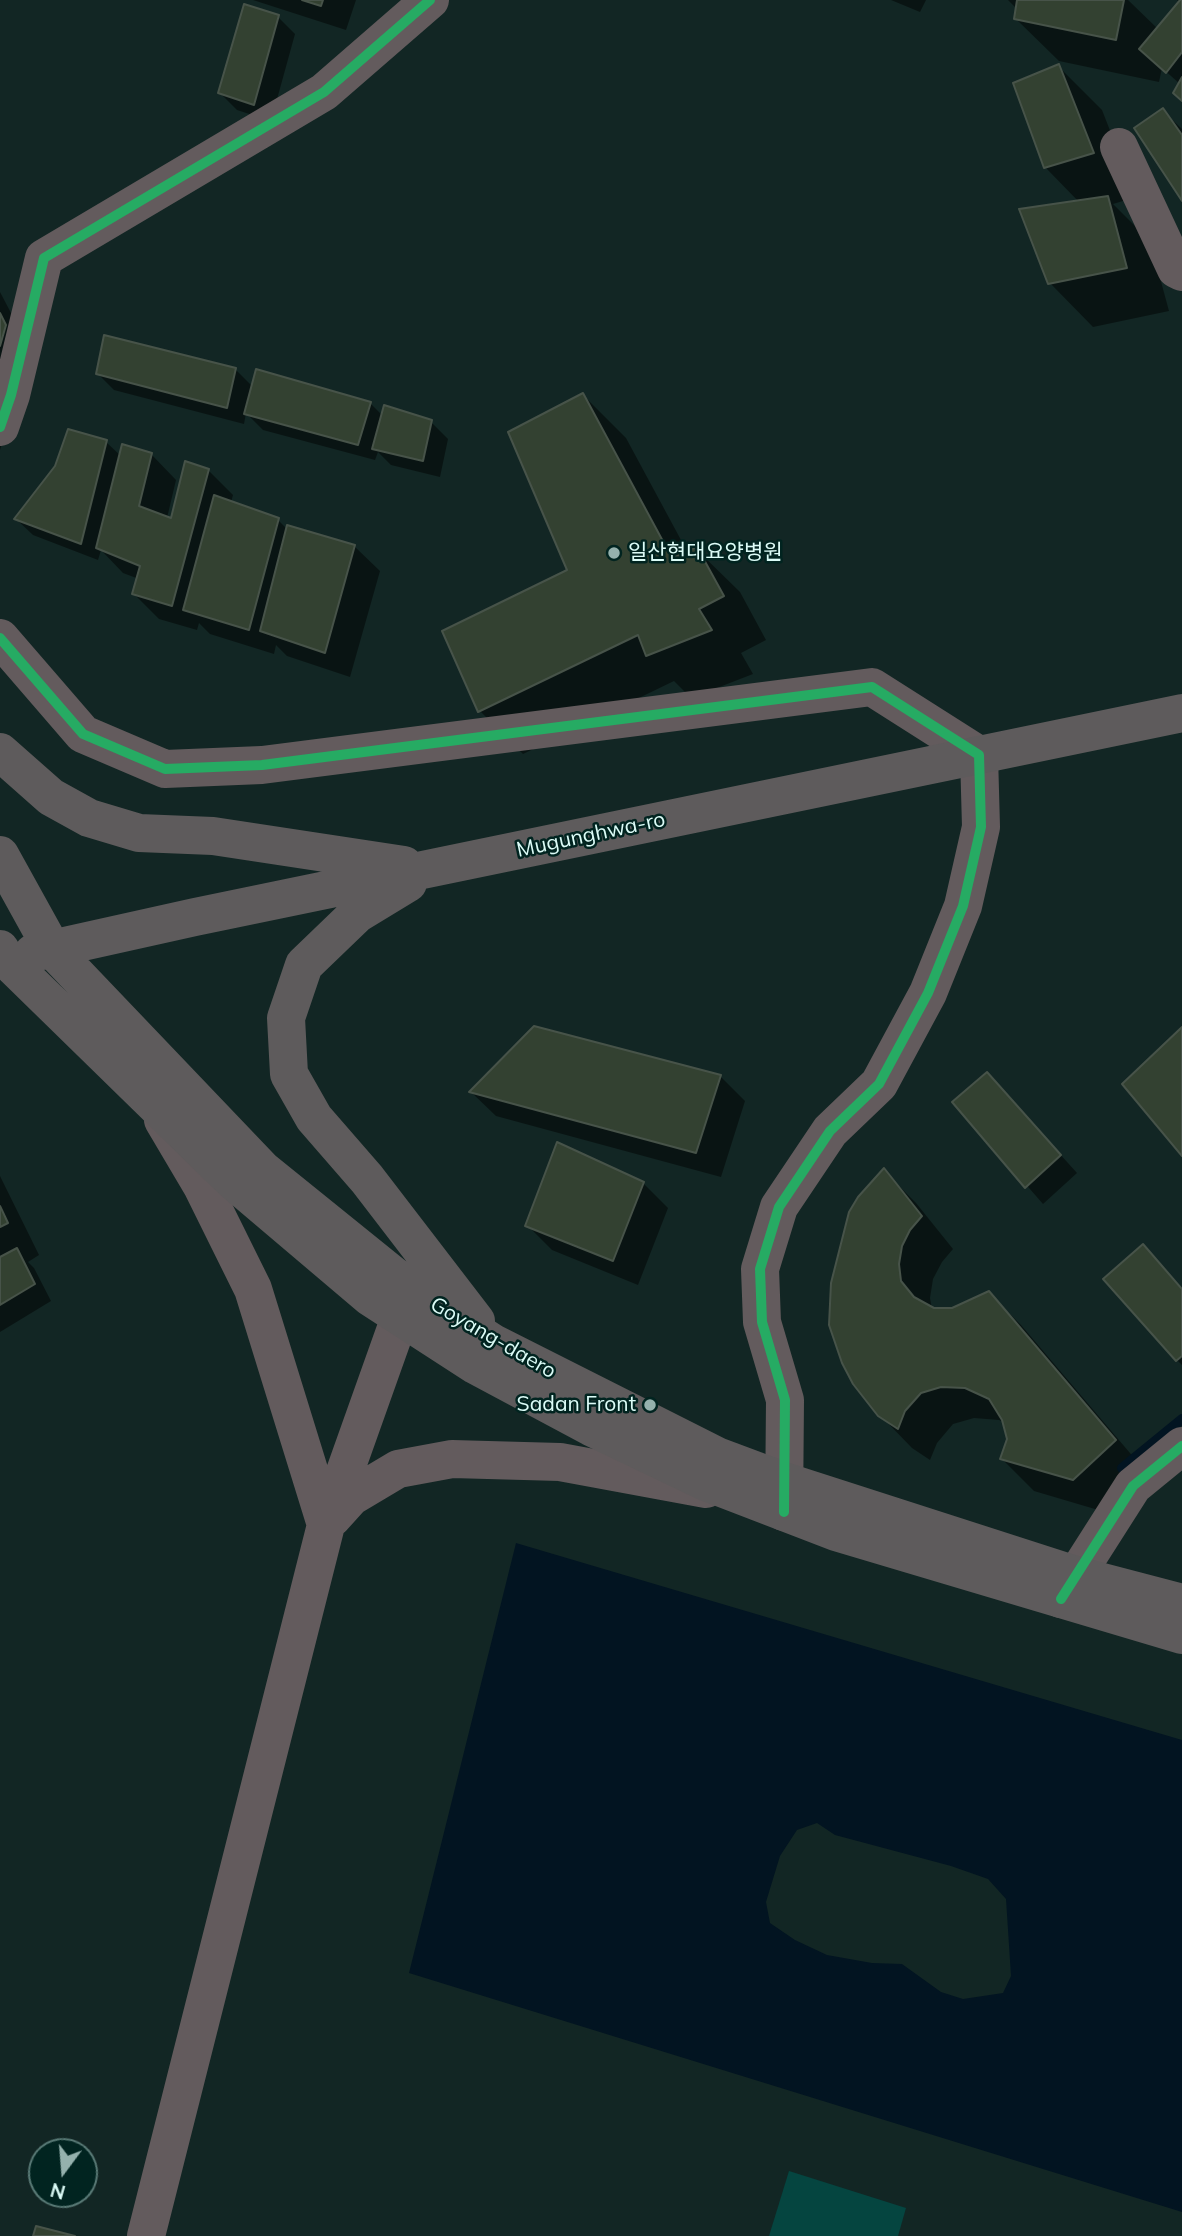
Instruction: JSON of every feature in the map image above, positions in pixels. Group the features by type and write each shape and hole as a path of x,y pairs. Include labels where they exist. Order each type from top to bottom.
{"main road":[{"name":"Mugunghwa-ro","path":"2,956 52,949 1182,713"},
{"path":"0,752 51,797 89,818 139,832 213,836 430,869"},
{"name":"Goyang-daero","path":"0,856 52,949 263,1170 414,1292 493,1343 717,1456 836,1532 1068,1587 1182,1604"},
{"path":"430,869 357,914 304,965 286,1018 289,1074 314,1118 367,1179 493,1343"},
{"name":"Goyang-daero","path":"2,956 243,1189 370,1297 475,1366 591,1427 706,1482 741,1495 784,1497"},
{"name":"Goyang-daero","path":"1068,1587 1182,1635"}],"street":[{"path":"0,427 11,395 44,258 324,92 430,0"},
{"path":"1119,147 1176,269 1182,272"},
{"path":"0,638 82,734 164,769 261,765 872,687 978,755 981,827 963,906 928,993 880,1084 830,1131 779,1207 760,1269 762,1322 785,1401 784,1497"},
{"path":"154,1105 202,1186 253,1289 326,1525"},
{"path":"146,2236 326,1525 400,1317"},
{"path":"1068,1587 1133,1486 1182,1446"},
{"path":"326,1525 351,1497 398,1469 452,1459 560,1462 741,1495"}],"shaded area":[{"path":"516,1543 1182,1740 1182,2212 409,1973","holes":["817,1823 835,1835 951,1866 988,1879 1006,1899 1011,1976 1003,1993 963,1999 941,1992 902,1964 872,1963 827,1955 795,1940 770,1923 766,1902 780,1856 797,1830"]},
{"path":"789,2171 906,2208 898,2236 769,2236"}],"building":[{"path":"302,0 323,0 321,6"},
{"path":"1017,0 1124,0 1116,40 1014,19"},
{"path":"1180,0 1182,52 1166,73 1139,49"},
{"path":"244,4 279,15 254,105 218,93"},
{"path":"1059,64 1094,153 1044,168 1013,83"},
{"path":"1182,77 1182,101 1173,93"},
{"path":"1163,108 1182,135 1182,201 1134,128"},
{"path":"1108,196 1127,268 1048,284 1019,209"},
{"path":"0,313 6,325 0,346"},
{"path":"104,335 236,368 227,408 96,374"},
{"path":"256,369 371,402 358,445 244,414"},
{"name":"일산현대요양병원","path":"583,393 672,558 697,547 724,596 699,609 712,630 646,656 638,635 478,712 442,631 567,570 508,432"},
{"path":"384,405 432,420 423,461 372,449"},
{"path":"68,429 107,440 81,544 14,519 55,466"},
{"path":"122,444 152,453 139,506 171,518 185,461 209,469 172,606 132,594 140,566 96,548"},
{"path":"214,495 279,518 249,630 183,610"},
{"path":"287,525 355,545 325,653 260,631"},
{"path":"534,1026 721,1075 696,1153 469,1092"},
{"path":"1182,1027 1182,1156 1122,1084"},
{"path":"987,1072 1061,1155 1025,1188 952,1102"},
{"path":"557,1142 644,1182 613,1261 525,1226"},
{"path":"884,1168 922,1216 910,1230 902,1246 899,1264 901,1281 914,1297 934,1308 952,1308 989,1291 1116,1440 1073,1480 1000,1459 1007,1439 1002,1420 989,1399 965,1388 941,1387 921,1393 905,1411 898,1429 878,1416 853,1384 842,1363 829,1325 831,1283 849,1212 858,1197"},
{"path":"0,1206 8,1223 0,1227"},
{"path":"1143,1244 1182,1289 1182,1356 1176,1361 1103,1279"},
{"path":"17,1248 35,1284 0,1305 0,1257"},
{"path":"36,2226 75,2236 33,2236"}],"waterway":[{"path":"1122,1468 1182,1419"}],"cycle path":[{"path":"0,427 11,395 44,258 324,92 430,0"},
{"path":"0,638 83,734 165,769 262,765 872,687 979,755 981,827 963,906 928,993 879,1084 830,1131 779,1207 760,1269 762,1322 785,1400 784,1512"},
{"path":"1061,1599 1133,1486 1182,1446"}],"place":[{"name":"일산현대요양병원","path":"614,553"},
{"name":"Sadan Front","path":"650,1405"}]}
